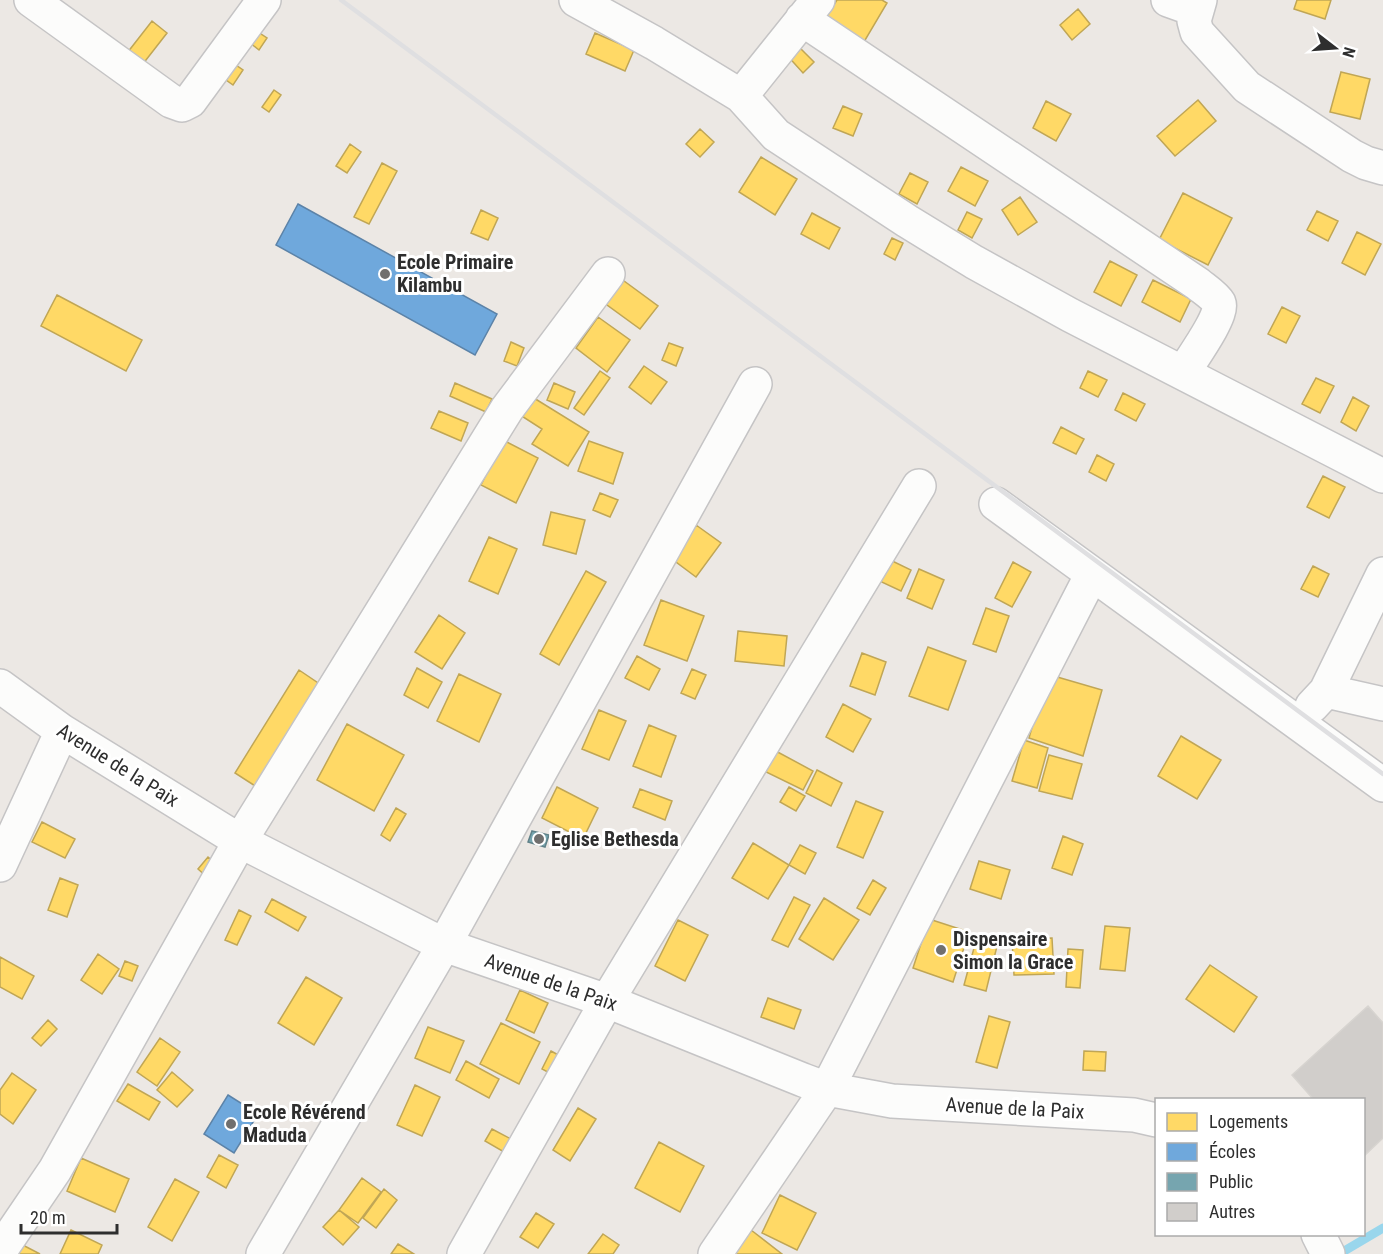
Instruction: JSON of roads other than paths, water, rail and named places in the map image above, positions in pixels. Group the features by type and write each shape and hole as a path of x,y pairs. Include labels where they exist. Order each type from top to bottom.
{"street":[{"path":"31,0 171,101 182,105 190,101 264,0"},
{"path":"576,0 654,43 741,96 777,135 907,221 1061,310 1383,476"},
{"path":"1188,3 1197,32 1247,87 1352,156 1383,168"},
{"path":"741,96 810,10 1198,284 1218,301 1220,306 1207,336 1183,373"},
{"path":"0,1251 55,1170 240,841 507,409 608,274"},
{"path":"263,1254 444,945 755,384"},
{"path":"464,1254 607,1001 919,486"},
{"path":"996,504 1383,785"},
{"path":"715,1254 827,1089 1092,574"},
{"path":"1298,722 1326,691 1383,574"},
{"name":"Avenue de la Paix","path":"0,686 62,731 240,841 444,945 607,1001 827,1089 892,1101 1134,1115 1155,1120"},
{"path":"1326,691 1383,704"},
{"path":"0,865 62,731"},
{"path":"1319,1236 1328,1254"}],"waterway":[{"path":"1339,1254 1383,1228"}],"railway":[{"path":"341,0 1383,774"}],"place":[{"name":"Ecole Primaire Kilambu","path":"385,274"},
{"name":"Eglise Bethesda","path":"539,839"},
{"name":"Dispensaire Simon la Grace","path":"941,950"},
{"name":"Ecole Révérend Maduda","path":"231,1124"}]}
